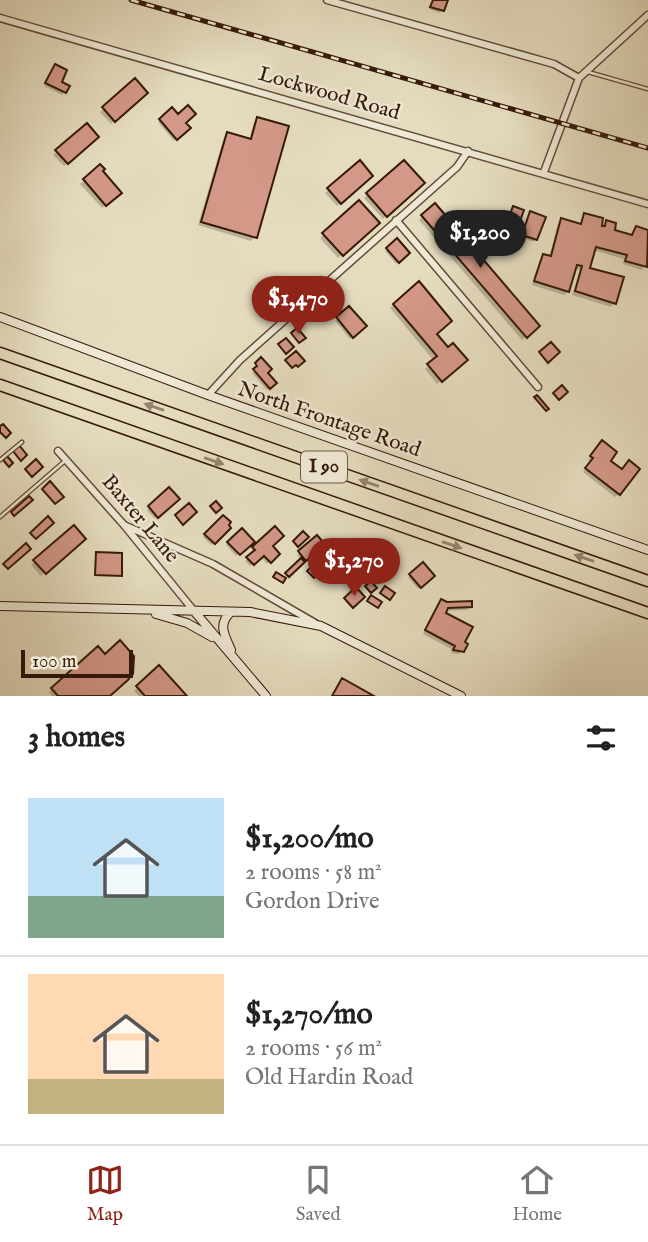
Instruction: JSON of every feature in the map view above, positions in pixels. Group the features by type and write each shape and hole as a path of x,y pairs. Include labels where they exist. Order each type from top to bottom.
{"highway":[{"name":"I 90","path":"0,353 648,581"},
{"name":"I 90","path":"0,387 648,613"}],"street":[{"path":"327,0 554,64 579,78"},
{"path":"544,172 579,78 648,15"},
{"name":"Lockwood Road","path":"0,18 648,204"},
{"path":"208,395 240,359 457,167 468,151"},
{"path":"396,220 538,387"},
{"name":"North Frontage Road","path":"0,317 208,395 648,550"},
{"name":"Baxter Lane","path":"58,451 124,524 194,611"},
{"path":"124,524 213,564 321,626 461,696"},
{"path":"0,606 250,612 321,626"},
{"path":"133,609 187,623 209,635 227,650"},
{"path":"194,611 266,696"},
{"path":"231,612 224,619 223,629 237,662"}],"lane":[{"path":"585,71 648,89"},
{"path":"0,460 22,442"},
{"path":"0,517 66,460"}],"building":[{"path":"433,0 448,0 444,11 430,7"},
{"path":"55,64 67,70 62,82 70,86 66,93 45,83"},
{"path":"135,78 148,93 115,122 102,107"},
{"path":"188,105 196,114 186,123 191,128 177,140 159,119 172,107 178,114"},
{"path":"257,117 289,126 257,238 201,222 227,132 251,139"},
{"path":"87,123 99,137 68,164 55,150"},
{"path":"360,160 373,176 341,204 327,188"},
{"path":"404,160 425,183 387,217 366,193"},
{"path":"100,164 122,193 106,206 83,179"},
{"path":"359,200 380,223 343,256 322,233"},
{"path":"435,203 540,326 527,338 421,215"},
{"path":"513,206 524,210 520,221 509,217"},
{"path":"530,211 546,217 537,240 522,235"},
{"path":"584,213 603,218 602,226 605,226 606,220 616,223 615,230 632,235 636,226 648,230 647,267 625,261 627,255 596,247 590,268 624,277 616,304 575,291 582,266 577,265 569,292 534,281 543,254 551,256 561,218 581,224"},
{"path":"397,238 410,253 399,263 386,248"},
{"path":"419,281 452,321 437,334 448,347 453,343 468,360 442,382 427,364 437,356 393,304"},
{"path":"349,306 367,326 353,338 336,317"},
{"path":"297,328 306,338 299,343 291,333"},
{"path":"286,338 294,347 286,354 278,344"},
{"path":"551,342 560,352 548,363 539,352"},
{"path":"296,351 305,361 292,368 285,360"},
{"path":"261,357 272,369 268,373 277,383 270,389 253,369"},
{"path":"562,385 568,392 559,400 553,393"},
{"path":"537,395 549,409 546,411 534,397"},
{"path":"3,424 11,433 6,438 0,432 0,426"},
{"path":"602,440 617,452 611,461 622,469 629,460 640,469 620,495 585,468"},
{"path":"19,445 27,455 21,461 13,451"},
{"path":"7,456 13,463 9,467 3,460"},
{"path":"36,459 43,467 32,477 25,469"},
{"path":"50,481 64,497 55,504 42,489"},
{"path":"169,487 180,499 158,518 148,506"},
{"path":"29,496 33,500 14,516 11,512"},
{"path":"216,501 222,508 216,513 210,506"},
{"path":"189,503 197,512 183,525 175,515"},
{"path":"223,515 231,522 231,528 215,544 204,534"},
{"path":"48,516 54,523 36,539 30,533"},
{"path":"74,525 86,539 46,574 33,560"},
{"path":"275,526 284,536 273,546 280,554 271,563 264,556 254,565 246,557 255,550 252,547"},
{"path":"242,528 255,542 240,555 227,542"},
{"path":"303,531 309,537 298,547 293,541"},
{"path":"317,535 323,542 320,545 322,547 306,561 298,551"},
{"path":"347,540 356,550 346,559 340,553 336,556 333,553"},
{"path":"26,543 31,549 8,569 3,564"},
{"path":"96,552 122,553 122,576 95,575"},
{"path":"301,558 305,562 289,577 285,573"},
{"path":"345,561 350,568 344,573 339,566"},
{"path":"316,562 323,570 314,578 307,571"},
{"path":"423,562 435,576 421,588 409,574"},
{"path":"276,572 286,578 283,583 273,577"},
{"path":"371,581 377,588 371,593 365,586"},
{"path":"385,586 395,593 390,600 380,593"},
{"path":"356,587 365,597 353,608 344,598"},
{"path":"371,595 382,602 378,608 367,601"},
{"path":"441,599 447,602 472,601 472,607 448,608 446,613 473,627 465,642 468,644 464,652 453,650 455,646 425,630"},
{"path":"120,640 134,656 133,674 110,696 58,696 51,688 98,646 105,654"},
{"path":"159,665 187,696 145,696 136,686"},
{"path":"342,678 374,696 332,696"}],"railway":[{"path":"131,0 648,148"}]}
